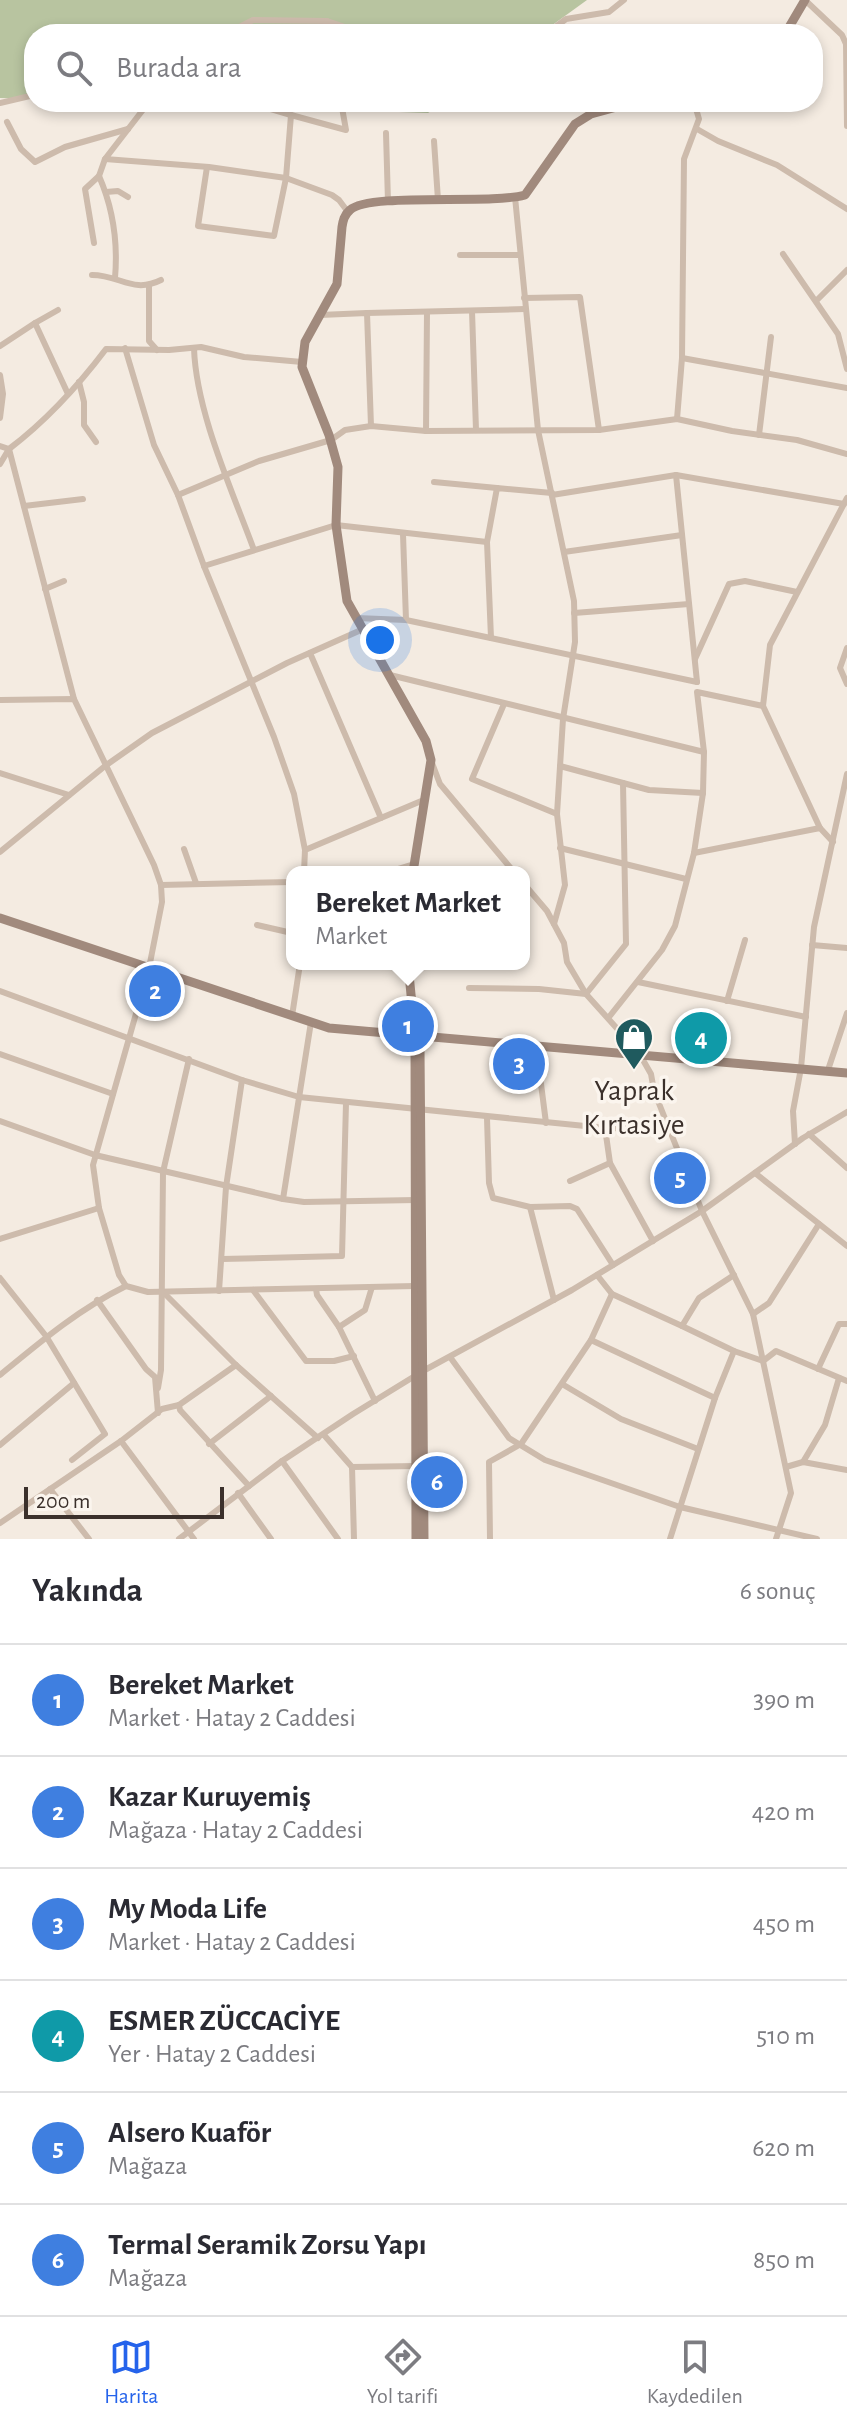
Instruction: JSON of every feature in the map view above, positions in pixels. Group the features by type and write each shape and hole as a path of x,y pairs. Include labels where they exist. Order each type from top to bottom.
{"street":[{"path":"559,24 566,19 609,12 624,0"},
{"path":"791,24 805,0 842,35 846,44 846,121"},
{"path":"245,24 253,20 327,21 336,24"},
{"path":"0,103 24,97"},
{"path":"94,243 85,189 99,176 105,159 141,112"},
{"path":"281,112 346,130 343,112"},
{"path":"509,866 440,784 426,741 347,601 336,525 338,467 302,362 305,342 337,284 342,227 348,212 360,205 388,202 515,197 530,190 575,124 598,112"},
{"path":"677,419 682,358 684,159 697,129 697,112"},
{"path":"207,167 198,226 274,236 286,178 291,115"},
{"path":"7,122 21,149 35,162 65,147 128,129"},
{"path":"697,129 777,165 847,209"},
{"path":"386,133 388,202"},
{"path":"434,141 438,200"},
{"path":"105,159 207,167 286,178 332,195 348,212"},
{"path":"99,176 106,192 117,249 115,278"},
{"path":"106,192 118,191 128,197"},
{"path":"515,197 538,430 574,613 573,655 563,719 557,814 565,885 554,924"},
{"path":"783,254 838,334 847,369"},
{"path":"460,255 520,255"},
{"path":"815,301 847,270"},
{"path":"92,275 115,278 128,285 149,285 161,280"},
{"path":"149,285 149,341 158,351"},
{"path":"524,298 580,297 599,430"},
{"path":"319,315 525,309"},
{"path":"0,346 58,310"},
{"path":"472,311 476,430"},
{"path":"426,431 427,312"},
{"path":"367,313 371,426"},
{"path":"35,323 68,394"},
{"path":"838,334 847,331"},
{"path":"759,435 771,337"},
{"path":"125,348 154,445 178,495 294,794 305,850 304,866"},
{"path":"0,457 32,432 106,349 158,351 194,348 302,362"},
{"path":"194,348 194,368 225,474 254,550"},
{"path":"682,358 847,388"},
{"path":"0,375 3,394 0,418"},
{"path":"79,382 84,402 84,425 96,442"},
{"path":"178,495 259,461 331,440 345,430 371,426 426,431 599,430 677,419 797,440 847,454"},
{"path":"0,446 9,449"},
{"path":"0,464 9,449"},
{"path":"9,449 74,699 161,885 162,902 149,968 93,1165 99,1208 119,1275 126,1286"},
{"path":"609,1017 662,950 675,926 694,853 703,793 704,752 676,475"},
{"path":"434,482 552,494 676,475 845,501 770,645 763,706 820,828 833,842"},
{"path":"491,638 487,542 497,488"},
{"path":"24,506 83,499"},
{"path":"204,566 336,525 487,542"},
{"path":"403,534 406,620"},
{"path":"564,552 682,535"},
{"path":"45,589 64,581"},
{"path":"695,660 729,584 745,581 797,592"},
{"path":"574,613 689,604"},
{"path":"356,618 406,620 697,682"},
{"path":"0,852 105,766 152,733 361,630"},
{"path":"847,648 840,668 847,684"},
{"path":"310,653 381,818"},
{"path":"390,675 704,752"},
{"path":"697,692 763,706"},
{"path":"0,700 74,699"},
{"path":"504,704 472,779 557,814"},
{"path":"414,866 431,760"},
{"path":"560,766 649,790 703,793"},
{"path":"0,773 69,795"},
{"path":"795,1144 793,1111 801,1068 812,945 847,774"},
{"path":"586,994 626,944 623,783"},
{"path":"305,850 426,799"},
{"path":"694,853 820,828"},
{"path":"560,848 686,879"},
{"path":"184,849 196,883"},
{"path":"639,867 641,857"},
{"path":"161,885 286,882"},
{"path":"530,891 547,911 564,943 567,962 586,994 639,1053 651,1074 654,1091 702,1211 753,1314 791,1493 777,1535"},
{"path":"0,918 329,1028 847,1073"},
{"path":"257,925 286,932"},
{"path":"727,1001 745,940"},
{"path":"812,945 847,948"},
{"path":"292,1016 299,970"},
{"path":"409,970 415,1035 420,1050 417,1108 419,1466 416,1539"},
{"path":"638,982 806,1017"},
{"path":"469,988 539,989 586,994"},
{"path":"0,991 242,1080 299,1097 487,1118 605,1128 669,1129"},
{"path":"828,1070 847,1013"},
{"path":"283,1199 311,1022"},
{"path":"536,1045 546,1123"},
{"path":"0,1054 113,1094"},
{"path":"158,1413 163,1172 189,1059"},
{"path":"219,1291 226,1187 242,1080"},
{"path":"222,1259 342,1256 346,1103"},
{"path":"179,1539 282,1461 375,1401 554,1300 702,1211 809,1134 847,1112"},
{"path":"487,1118 489,1183 493,1198 530,1207 570,1206 577,1209 613,1265"},
{"path":"0,1121 95,1155 283,1199 418,1200"},
{"path":"605,1128 610,1163 653,1241"},
{"path":"809,1134 847,1168"},
{"path":"570,1181 610,1163"},
{"path":"755,1173 847,1246"},
{"path":"530,1207 554,1300"},
{"path":"0,1239 99,1208"},
{"path":"753,1314 769,1303 819,1224"},
{"path":"597,1275 612,1294 734,1351 763,1361"},
{"path":"682,1326 699,1298 734,1275"},
{"path":"0,1278 46,1336 105,1434 72,1460"},
{"path":"0,1375 46,1336 97,1300 126,1286 148,1292 419,1286"},
{"path":"339,1327 365,1310 372,1287"},
{"path":"316,1289 339,1327 375,1401"},
{"path":"253,1290 306,1361 334,1361 354,1356"},
{"path":"162,1291 236,1365 321,1436 352,1467 354,1539"},
{"path":"490,1539 489,1462 521,1444 591,1340 612,1294"},
{"path":"97,1300 155,1377 158,1388"},
{"path":"818,1369 839,1324 847,1324"},
{"path":"591,1340 715,1398"},
{"path":"670,1539 715,1398 734,1351"},
{"path":"763,1361 776,1351 843,1380 825,1425 803,1462"},
{"path":"450,1357 509,1438 545,1460 680,1507 777,1535 817,1539"},
{"path":"0,1523 158,1413 179,1405 236,1365"},
{"path":"0,1445 74,1383"},
{"path":"562,1384 621,1419 698,1449"},
{"path":"209,1444 271,1396"},
{"path":"179,1405 209,1444 249,1486"},
{"path":"121,1441 194,1539"},
{"path":"282,1461 338,1539"},
{"path":"786,1467 803,1462 847,1470"},
{"path":"352,1467 419,1466"},
{"path":"419,1466 424,1539"},
{"path":"50,1489 89,1539"},
{"path":"238,1493 271,1539"}],"green space":[{"path":"0,0 587,0 554,24 24,24 24,99 0,98"}],"place":[{"name":"Kazar Kuruyemiş","path":"155,991"},
{"name":"Bereket Market","path":"408,1026"},
{"name":"ESMER ZÜCCACİYE","path":"701,1038"},
{"name":"My Moda Life","path":"519,1064"},
{"name":"Yaprak Kırtasiye","path":"634,1071"},
{"name":"Alsero Kuaför","path":"680,1178"},
{"name":"Termal Seramik Zorsu Yapı","path":"437,1482"}]}
